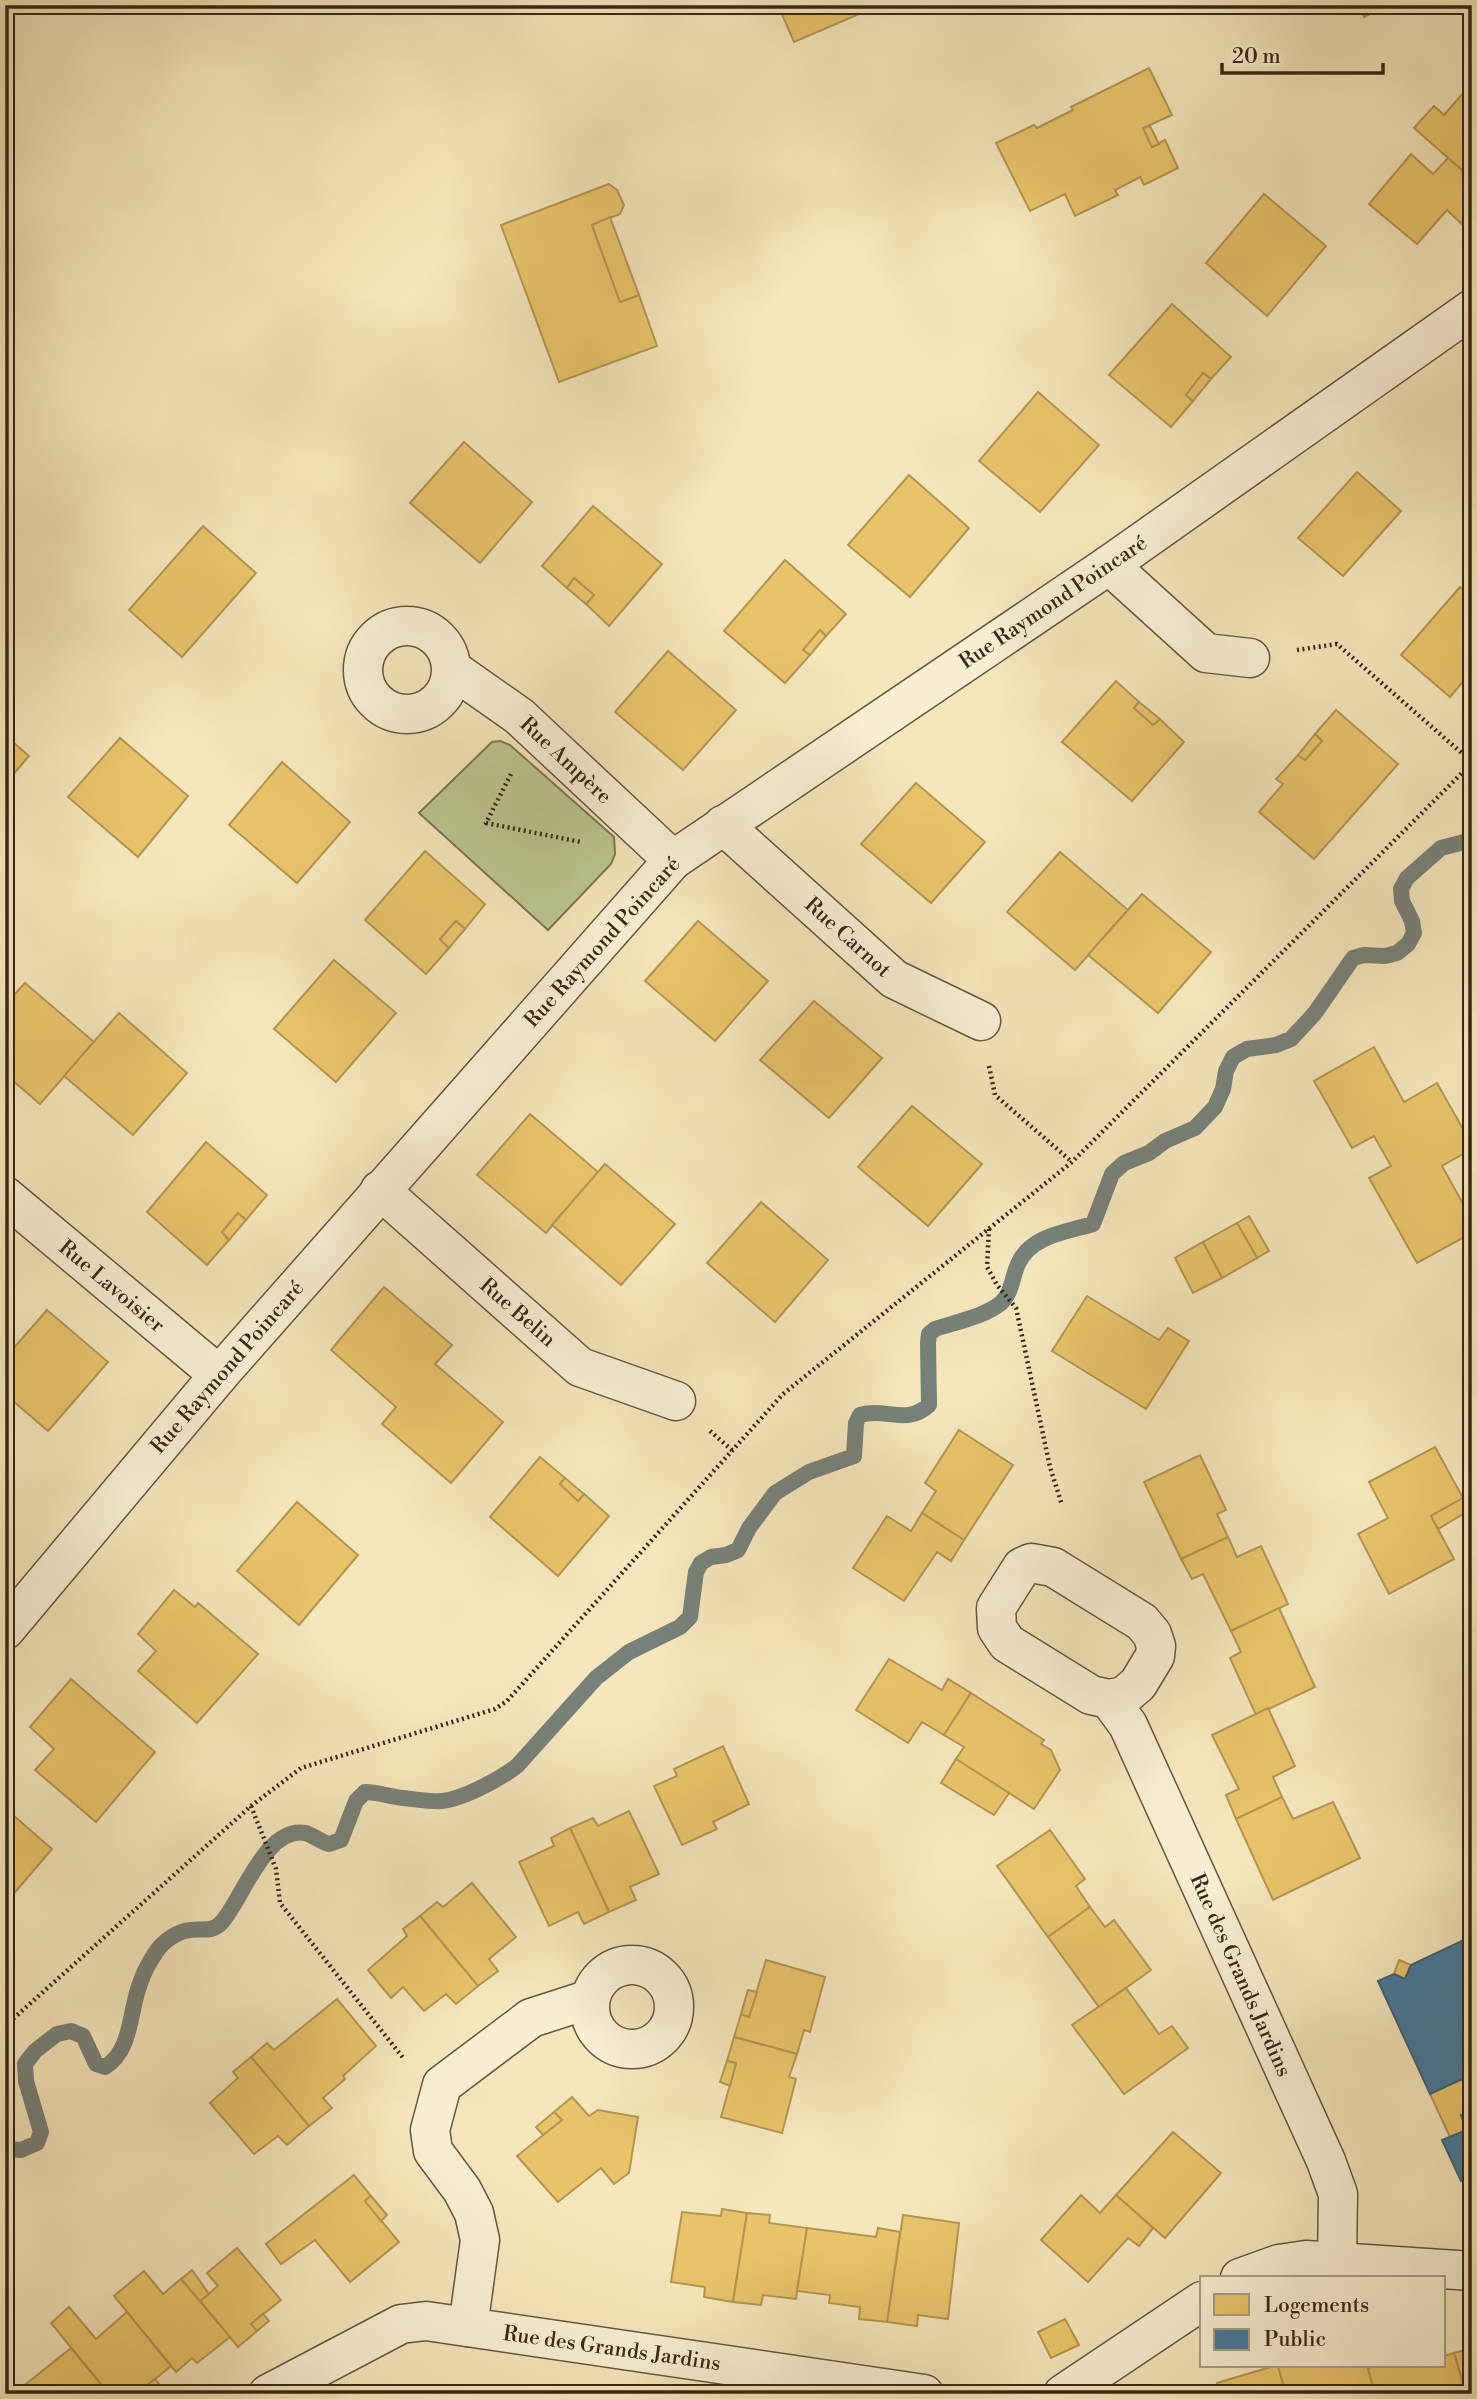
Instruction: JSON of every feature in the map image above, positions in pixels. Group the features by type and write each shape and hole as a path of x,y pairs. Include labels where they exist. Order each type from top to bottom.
{"street":[{"name":"Rue Raymond Poincaré","path":"5,1630 219,1375 380,1190 660,849 723,825 1109,565 1472,309"},
{"path":"1109,565 1206,653 1250,658"},
{"name":"Rue Ampère","path":"452,669 520,716 660,849"},
{"name":"Rue Carnot","path":"723,825 894,979 981,1021"},
{"name":"Rue Belin","path":"380,1190 580,1367 676,1401"},
{"name":"Rue Lavoisier","path":"5,1196 219,1375"},
{"name":"Rue des Grands Jardins","path":"1109,1699 1128,1725 1326,2161 1338,2194 1337,2261"},
{"path":"468,2327 480,2240 474,2213 462,2190 432,2151 429,2130 442,2085 531,2018 590,1999"},
{"path":"1246,2276 1279,2264 1306,2260 1472,2271"},
{"path":"1063,2394 1200,2302"},
{"name":"Rue des Grands Jardins","path":"268,2394 401,2324 426,2322 923,2394"}],"path":[{"path":"5,2026 251,1806 301,1769 495,1709 507,1701 783,1394 1072,1161 1472,762 1337,644 1250,658"},
{"path":"534,730 485,823 617,849 660,849"},
{"path":"981,1021 995,1095 1072,1161"},
{"path":"989,1228 987,1267 997,1285 1013,1302 1050,1467 1062,1505"},
{"path":"251,1806 276,1869 280,1903 437,2101"}],"green space":[{"path":"500,741 510,745 614,837 615,854 611,864 548,930 419,813 492,742"}],"building: Logements":[{"path":"778,5 880,5 794,42"},
{"path":"1359,5 1387,5 1364,17"},
{"path":"1149,68 1172,115 1143,128 1152,147 1165,140 1178,168 1144,185 1140,177 1115,190 1118,195 1075,216 1065,194 1030,211 996,143 1034,125 1037,128 1073,110 1071,107"},
{"path":"1472,83 1472,179 1414,128 1434,106 1444,115"},
{"path":"1150,126 1159,144 1152,147 1143,128"},
{"path":"1411,154 1433,174 1448,158 1472,179 1472,219 1465,227 1447,210 1417,244 1369,204"},
{"path":"609,184 617,190 624,205 620,214 592,225 620,302 639,295 657,346 559,382 501,225"},
{"path":"1264,194 1326,246 1267,316 1206,263"},
{"path":"610,217 639,295 620,302 592,225"},
{"path":"1172,304 1231,357 1211,379 1203,373 1186,395 1193,401 1171,427 1109,375"},
{"path":"1203,373 1211,379 1193,401 1186,395"},
{"path":"1038,392 1099,445 1040,512 979,461"},
{"path":"464,442 532,502 480,563 410,503"},
{"path":"1357,472 1401,511 1343,576 1298,538"},
{"path":"909,475 969,528 910,597 848,545"},
{"path":"593,506 662,564 609,626 586,604 594,595 574,578 567,588 542,566"},
{"path":"203,526 256,573 182,657 129,610"},
{"path":"785,560 846,614 826,636 820,630 803,650 810,655 785,683 724,631"},
{"path":"574,578 594,595 586,604 567,588"},
{"path":"1460,587 1472,597 1472,671 1450,697 1401,655"},
{"path":"820,630 826,636 810,655 803,650"},
{"path":"668,651 736,710 683,770 615,712"},
{"path":"1116,681 1139,702 1134,708 1153,725 1160,719 1184,742 1132,801 1062,742"},
{"path":"1139,702 1160,719 1153,725 1134,708"},
{"path":"1336,710 1398,764 1314,859 1259,812 1283,784 1276,779 1298,755 1305,760 1322,741 1315,734"},
{"path":"1315,734 1322,741 1305,760 1298,755"},
{"path":"5,735 29,756 5,784"},
{"path":"120,738 188,796 138,857 68,797"},
{"path":"282,762 350,822 297,883 229,825"},
{"path":"916,783 985,842 931,903 861,844"},
{"path":"425,851 485,904 465,929 456,921 440,939 449,948 426,974 365,920"},
{"path":"1060,852 1128,910 1075,970 1007,912"},
{"path":"1142,894 1211,952 1158,1013 1088,955"},
{"path":"456,921 465,929 449,948 440,939"},
{"path":"698,921 768,981 715,1041 645,981"},
{"path":"334,960 396,1013 336,1082 274,1029"},
{"path":"25,983 94,1042 40,1104 5,1074 5,1005"},
{"path":"814,1001 882,1058 829,1118 760,1060"},
{"path":"119,1013 187,1073 133,1135 64,1076"},
{"path":"1374,1047 1404,1102 1437,1083 1472,1145 1472,1149 1442,1166 1472,1220 1472,1233 1417,1263 1369,1178 1391,1166 1374,1136 1352,1148 1314,1081"},
{"path":"912,1106 982,1164 928,1226 858,1167"},
{"path":"530,1114 598,1172 546,1233 477,1175"},
{"path":"206,1142 267,1195 246,1220 238,1213 222,1232 229,1240 207,1265 147,1212"},
{"path":"605,1164 675,1224 621,1285 552,1225"},
{"path":"761,1202 828,1260 775,1322 707,1263"},
{"path":"238,1213 246,1220 229,1240 222,1232"},
{"path":"1249,1216 1269,1251 1257,1258 1237,1223"},
{"path":"1237,1223 1257,1258 1222,1278 1203,1242"},
{"path":"1203,1242 1222,1278 1193,1293 1175,1258"},
{"path":"384,1287 452,1345 435,1364 503,1422 451,1483 382,1424 396,1407 331,1350"},
{"path":"1087,1296 1159,1340 1168,1328 1189,1341 1146,1409 1052,1351"},
{"path":"47,1310 108,1362 48,1431 5,1394 5,1358"},
{"path":"959,1430 1013,1465 964,1540 922,1513 936,1491 925,1483"},
{"path":"1435,1447 1463,1498 1431,1516 1454,1559 1389,1594 1358,1534 1388,1518 1369,1482"},
{"path":"1200,1455 1226,1510 1217,1514 1228,1537 1181,1559 1144,1482"},
{"path":"540,1457 565,1478 560,1484 578,1501 584,1494 609,1516 558,1576 490,1517"},
{"path":"565,1478 584,1494 578,1501 560,1484"},
{"path":"1463,1498 1470,1510 1438,1529 1431,1516"},
{"path":"297,1502 358,1555 299,1625 237,1571"},
{"path":"922,1513 964,1540 951,1561 937,1552 904,1601 853,1568 887,1516 911,1531"},
{"path":"1228,1537 1237,1557 1261,1546 1288,1604 1231,1631 1203,1574 1192,1579 1181,1559"},
{"path":"174,1590 195,1607 198,1603 258,1654 197,1723 138,1671 156,1651 138,1634"},
{"path":"1279,1608 1315,1687 1256,1715 1230,1658 1241,1652 1231,1631"},
{"path":"889,1659 942,1690 948,1679 971,1693 944,1735 922,1722 908,1743 856,1710"},
{"path":"71,1679 155,1752 96,1822 35,1770 54,1749 30,1727"},
{"path":"971,1693 1044,1740 1041,1744 1051,1750 1060,1770 1034,1809 956,1759 964,1747 944,1735"},
{"path":"1268,1708 1295,1766 1273,1777 1282,1797 1236,1819 1226,1795 1239,1789 1212,1735"},
{"path":"723,1746 749,1804 713,1822 717,1829 682,1845 654,1786 677,1776 674,1769"},
{"path":"956,1759 1009,1793 994,1815 941,1783"},
{"path":"1282,1797 1293,1819 1333,1802 1360,1858 1273,1900 1236,1819"},
{"path":"5,1808 52,1849 5,1904"},
{"path":"629,1811 659,1874 630,1887 636,1900 609,1912 570,1828 593,1818 598,1826"},
{"path":"570,1828 609,1912 584,1924 578,1912 549,1926 519,1862 554,1846 551,1838"},
{"path":"1050,1830 1085,1879 1076,1886 1090,1907 1048,1937 997,1866"},
{"path":"472,1883 516,1937 489,1959 498,1971 478,1986 420,1916 437,1902 443,1907"},
{"path":"1090,1907 1105,1927 1114,1920 1151,1970 1099,2007 1048,1937"},
{"path":"420,1916 478,1986 456,2004 446,1994 424,2011 403,1987 391,1998 368,1970 407,1936 403,1929"},
{"path":"766,1960 825,1977 810,2032 804,2030 797,2054 734,2037 741,2014 749,2017"},
{"path":"1399,1960 1411,1965 1405,1979 1394,1974"},
{"path":"1126,1988 1159,2034 1172,2026 1188,2048 1124,2094 1072,2025"},
{"path":"748,1990 757,1992 749,2017 741,2014"},
{"path":"337,1999 376,2046 323,2098 332,2108 309,2126 251,2057 267,2043 274,2050"},
{"path":"734,2037 797,2054 789,2077 796,2079 782,2133 721,2117 736,2063 727,2061"},
{"path":"251,2057 309,2126 287,2145 278,2136 254,2154 210,2103 238,2078 233,2072"},
{"path":"727,2061 736,2063 730,2086 720,2082"},
{"path":"1462,2079 1472,2100 1472,2111 1461,2115 1467,2130 1450,2137 1430,2094"},
{"path":"572,2097 589,2116 598,2110 638,2117 629,2173 614,2184 601,2168 558,2202 517,2156 562,2120 554,2112"},
{"path":"554,2112 562,2120 543,2135 536,2127"},
{"path":"1173,2132 1221,2173 1165,2238 1116,2195"},
{"path":"354,2175 371,2196 365,2201 399,2242 350,2282 315,2240 281,2264 266,2244"},
{"path":"1081,2195 1100,2213 1116,2195 1153,2228 1139,2246 1128,2238 1088,2282 1041,2240"},
{"path":"371,2196 387,2215 381,2221 365,2201"},
{"path":"722,2209 747,2213 733,2302 704,2297 705,2287 671,2282 682,2212 721,2216"},
{"path":"747,2213 770,2215 769,2223 807,2228 796,2299 763,2295 761,2305 733,2302"},
{"path":"903,2215 959,2223 948,2319 918,2315 917,2326 887,2322"},
{"path":"807,2228 876,2237 878,2228 900,2232 887,2322 859,2319 860,2307 829,2303 830,2295 797,2291"},
{"path":"237,2248 281,2300 251,2324 257,2331 238,2347 200,2301 218,2286 207,2273"},
{"path":"192,2270 209,2294 200,2301 181,2279"},
{"path":"144,2271 163,2294 181,2279 230,2337 197,2363 192,2358 176,2372 114,2296"},
{"path":"69,2307 96,2339 127,2312 171,2366 140,2391 143,2394 109,2394 51,2323"},
{"path":"263,2314 269,2321 257,2331 251,2324"},
{"path":"1065,2319 1079,2345 1051,2358 1038,2332"},
{"path":"71,2348 109,2394 16,2392"},
{"path":"1472,2348 1472,2394 1466,2394 1454,2353"},
{"path":"1454,2353 1466,2394 1375,2394 1368,2368 1446,2368 1446,2355"},
{"path":"1267,2368 1279,2368 1286,2394 1221,2394 1217,2383"},
{"path":"1279,2368 1368,2368 1375,2394 1286,2394"},
{"path":"155,2379 160,2385 149,2394 140,2391"},
{"path":"8,2383 18,2394 5,2394 5,2385"}],"building: Public":[{"path":"1472,1936 1472,2100 1462,2079 1430,2094 1378,1981 1394,1974 1405,1979 1411,1965"},
{"path":"1472,2111 1472,2176 1461,2181 1442,2140 1467,2130 1461,2115"}],"waterway":[{"path":"5,2146 8,2149 21,2150 37,2143 41,2132 26,2081 25,2064 35,2051 57,2034 71,2031 83,2036 96,2064 105,2067 114,2060 126,2040 142,1977 159,1948 181,1932 210,1929 221,1923 256,1867 278,1841 291,1834 305,1833 329,1844 341,1840 356,1801 365,1792 442,1801 460,1797 491,1782 517,1766 596,1678 629,1652 680,1627 690,1617 696,1572 701,1563 711,1557 738,1550 749,1528 775,1493 809,1472 854,1456 856,1423 860,1415 912,1414 929,1405 929,1334 935,1329 986,1312 1001,1303 1010,1290 1018,1264 1032,1247 1051,1236 1093,1224 1112,1174 1124,1163 1195,1128 1215,1107 1233,1057 1247,1049 1276,1045 1291,1039 1315,1013 1353,958 1397,953 1408,944 1414,933 1412,921 1402,901 1401,889 1407,878 1441,848 1472,840"}]}
